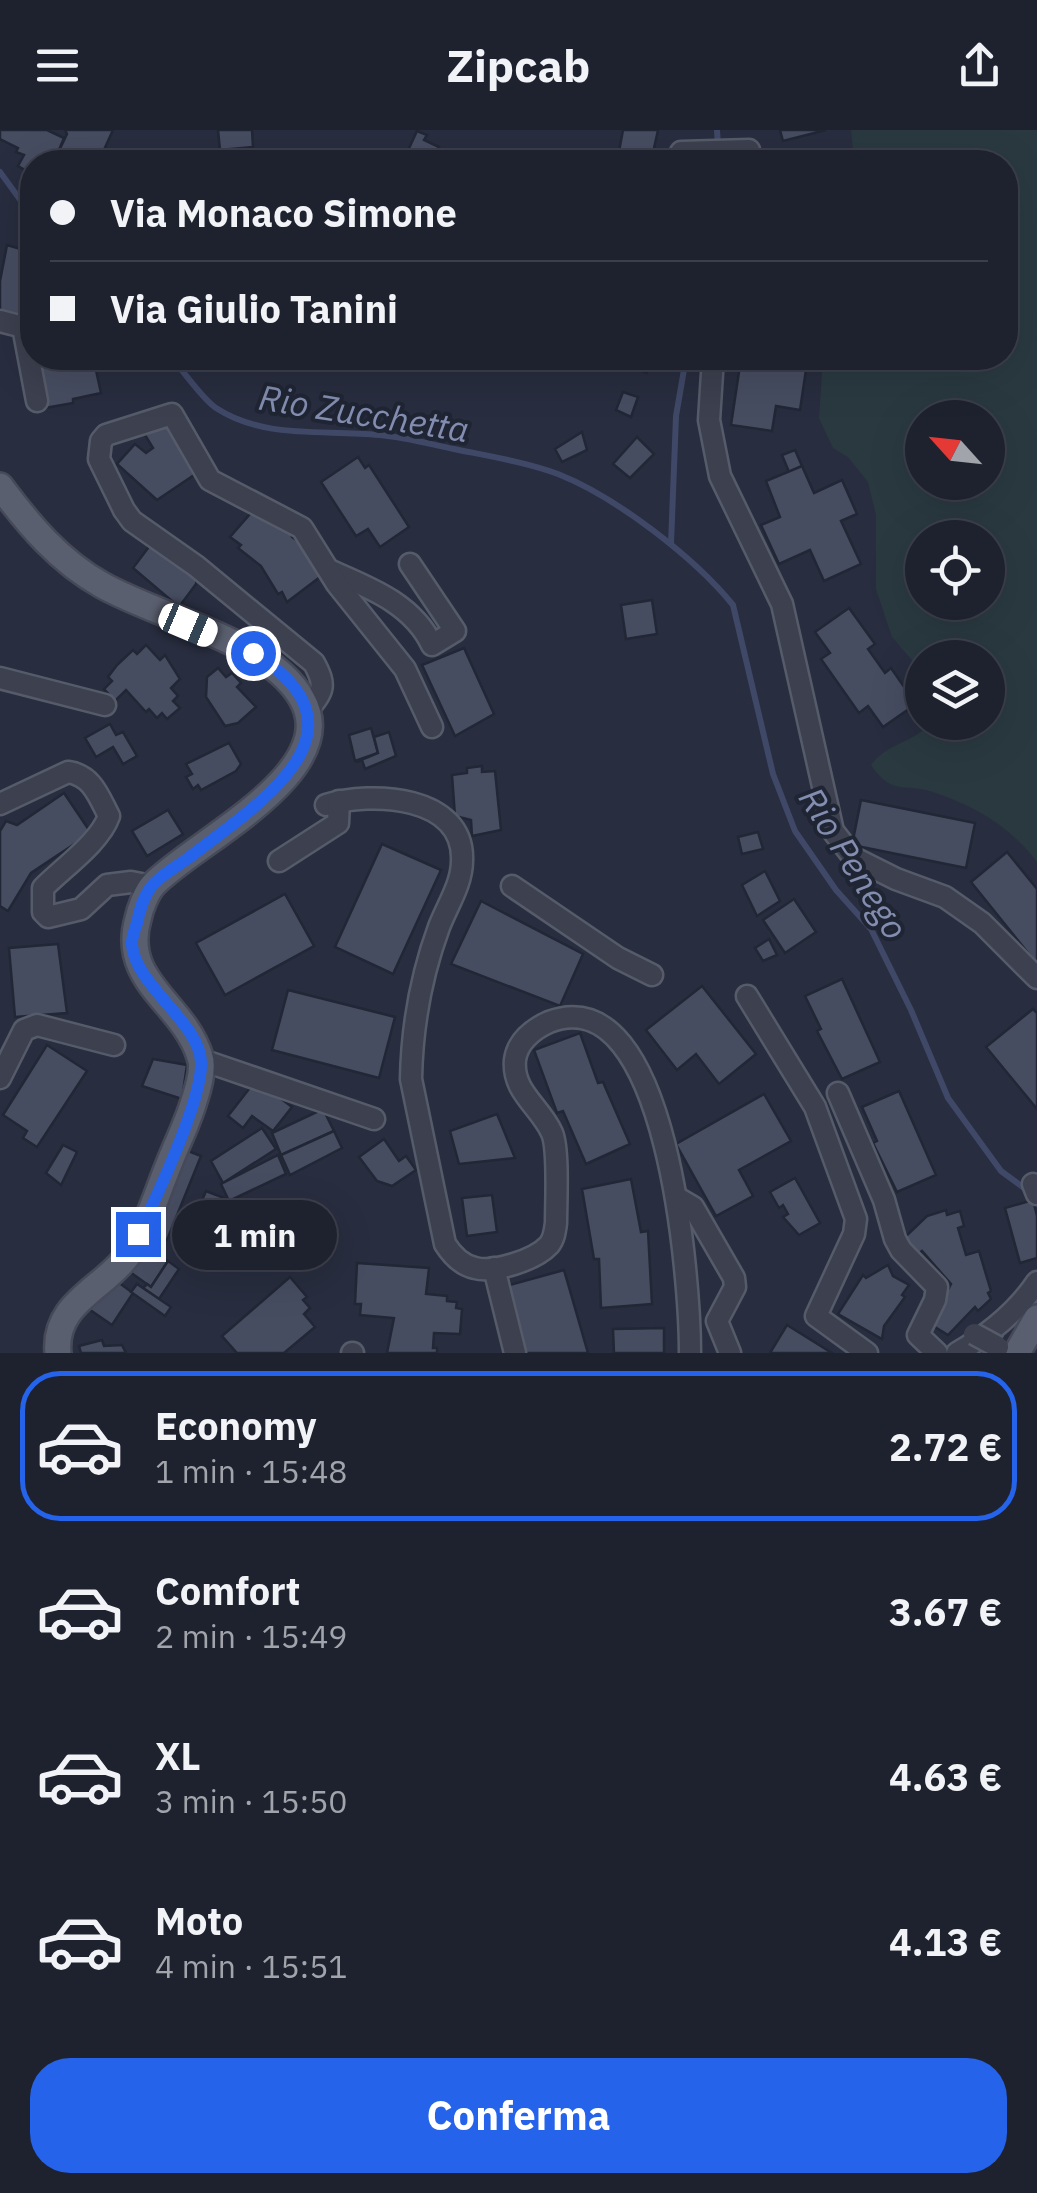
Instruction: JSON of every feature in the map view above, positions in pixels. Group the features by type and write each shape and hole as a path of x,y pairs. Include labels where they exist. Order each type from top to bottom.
{"main road":[{"path":"0,486 32,528 66,561 132,602 253,653 282,671 307,711 305,749 287,776 235,823 151,886 139,914 132,945 157,992 184,1023 202,1060 194,1101 149,1213 128,1255 64,1315 56,1338 58,1353"},
{"path":"1005,1345 1037,1318"}],"street":[{"path":"30,370 36,401"},
{"path":"712,370 709,420 720,476 782,604 833,831 854,858 944,897 982,923 1037,978"},
{"path":"307,711 322,692 314,663 196,566 132,522 100,459 101,440 106,436 172,414 210,480 302,528 329,570 405,668 432,728"},
{"path":"329,570 404,608 432,645 455,631 410,564"},
{"path":"0,678 104,705"},
{"path":"0,804 68,772 88,781 110,816 95,841 43,888 42,912 48,917 81,908 107,885 132,882 151,886"},
{"path":"279,861 338,823 333,803 376,798 419,806 448,822 459,840 462,868 422,988 414,1032 412,1079 445,1244 464,1264 474,1268 494,1268 547,1248 554,1238 556,1223 552,1134 521,1090 516,1053 524,1038 552,1021 581,1018 599,1026 621,1043 639,1072 661,1133 674,1188 690,1299 690,1353"},
{"path":"512,886 618,958 652,975"},
{"path":"747,996 814,1107 856,1220 854,1234 816,1316 867,1353"},
{"path":"0,1078 24,1030 37,1025 114,1045"},
{"path":"202,1060 374,1119"},
{"path":"838,1093 884,1200 895,1239 937,1286 918,1335 937,1353"},
{"path":"674,1188 693,1207 734,1278 735,1287 717,1321 730,1353"},
{"path":"494,1268 514,1353"},
{"path":"1005,1345 1037,1282"},
{"path":"946,1353 974,1334 1005,1345"},
{"path":"957,1353 1005,1345"}],"shaded area":[{"path":"851,130 1037,130 1037,862 1015,838 977,811 933,792 892,785 871,765 907,740 1005,740 1005,640 905,640 905,652 892,637 876,589 876,515 868,482 848,457 833,448 819,418 822,370 1018,370 1018,150 853,150"}],"building":[{"path":"0,130 47,130 64,138 59,150 20,150 20,154 16,152 18,148 0,139"},
{"path":"65,130 113,130 104,150 59,150 67,134"},
{"path":"218,130 252,130 253,147 220,150"},
{"path":"623,130 658,130 654,150 619,150"},
{"path":"780,130 826,130 783,141"},
{"path":"417,131 427,135 424,140 439,147 437,150 408,150"},
{"path":"7,245 20,249 19,315 0,311 0,281"},
{"path":"37,370 96,370 101,393 45,408"},
{"path":"739,370 806,370 800,410 776,406 772,431 731,425"},
{"path":"623,392 638,397 631,417 616,410"},
{"path":"169,419 197,473 157,500 117,464 135,444 146,453 153,448 145,435"},
{"path":"582,432 587,450 562,462 555,449"},
{"path":"637,437 654,454 630,478 613,464"},
{"path":"795,450 802,466 789,472 782,455"},
{"path":"358,457 365,468 369,465 409,527 380,547 368,529 356,536 321,482"},
{"path":"802,466 814,493 842,480 857,514 841,521 861,564 824,581 810,550 779,564 761,525 780,517 766,481"},
{"path":"256,507 290,530 320,577 287,602 261,566 230,537"},
{"path":"154,540 197,575 196,584 179,607 133,568"},
{"path":"652,600 657,634 626,639 621,605"},
{"path":"849,608 875,644 868,649 885,673 891,668 905,688 905,712 883,727 868,706 859,713 821,659 830,653 815,632"},
{"path":"146,645 160,660 165,655 180,679 171,688 178,696 173,701 180,708 167,719 162,713 157,718 149,709 146,712 126,690 115,701 104,689 112,681 108,677 117,665 133,650 137,654"},
{"path":"464,648 494,714 455,736 422,665"},
{"path":"218,668 226,677 232,673 241,683 237,687 256,707 238,723 225,726 206,697 207,677"},
{"path":"110,724 116,735 123,732 137,756 123,764 113,747 96,757 85,738"},
{"path":"371,728 378,753 355,761 349,735"},
{"path":"389,732 396,756 365,769 362,760 356,762 378,753 374,737"},
{"path":"229,743 241,764 236,771 201,790 198,785 193,789 186,777 192,774 186,764"},
{"path":"482,766 482,772 495,771 501,830 472,836 471,820 455,816 452,775"},
{"path":"64,793 91,833 31,873 8,911 0,906 0,831 6,821 17,825"},
{"path":"861,800 975,823 966,868 852,845"},
{"path":"168,810 183,834 147,856 132,831"},
{"path":"758,832 763,849 742,854 738,837"},
{"path":"382,844 441,870 393,974 335,947"},
{"path":"1007,852 1037,889 1037,964 971,882"},
{"path":"765,871 780,901 757,916 742,885"},
{"path":"285,894 314,946 225,995 196,943"},
{"path":"794,899 816,932 785,953 763,920"},
{"path":"481,901 583,954 560,1006 451,964"},
{"path":"769,939 777,955 763,961 755,948"},
{"path":"58,944 67,1013 15,1017 9,948"},
{"path":"842,979 880,1062 842,1079 817,1031 821,1029 805,996"},
{"path":"702,986 756,1054 719,1084 696,1054 677,1070 646,1030"},
{"path":"288,990 395,1017 379,1078 272,1050"},
{"path":"1033,1009 1037,1013 1037,1109 986,1047"},
{"path":"580,1033 598,1083 603,1082 630,1144 586,1164 563,1111 557,1113 534,1050"},
{"path":"47,1045 87,1071 37,1147 23,1138 27,1131 3,1115"},
{"path":"153,1059 187,1065 182,1099 142,1086"},
{"path":"256,1080 292,1107 273,1131 252,1116 243,1128 228,1116"},
{"path":"899,1091 936,1175 897,1192 873,1143 877,1141 862,1107"},
{"path":"764,1094 791,1141 739,1170 753,1196 716,1216 676,1144"},
{"path":"323,1109 334,1131 281,1155 272,1133"},
{"path":"497,1114 515,1158 459,1164 450,1131"},
{"path":"262,1128 276,1149 223,1183 211,1161"},
{"path":"334,1131 342,1148 290,1175 281,1155"},
{"path":"384,1139 399,1161 406,1156 416,1170 392,1186 377,1181 359,1157"},
{"path":"63,1145 77,1152 61,1185 46,1173"},
{"path":"183,1149 201,1156 167,1240 149,1233"},
{"path":"278,1155 286,1174 229,1201 221,1184"},
{"path":"795,1178 820,1223 799,1235 783,1217 788,1214 783,1205 779,1208 770,1192"},
{"path":"631,1179 641,1232 648,1231 652,1304 601,1308 599,1259 594,1259 582,1189"},
{"path":"206,1191 224,1198 200,1255 182,1248"},
{"path":"492,1195 497,1232 467,1236 462,1198"},
{"path":"1033,1200 1037,1258 1020,1263 1005,1208"},
{"path":"946,1210 947,1215 960,1211 964,1226 958,1228 966,1255 979,1251 991,1291 991,1299 978,1311 975,1307 948,1335 930,1324 951,1284 922,1251 919,1253 904,1238 927,1216"},
{"path":"146,1247 168,1261 151,1287 130,1272"},
{"path":"168,1261 179,1269 159,1299 143,1288 147,1284 151,1287"},
{"path":"357,1263 429,1268 426,1294 447,1296 447,1301 457,1302 456,1308 462,1309 460,1334 434,1333 433,1348 437,1348 437,1353 387,1353 394,1318 360,1315 361,1304 355,1304"},
{"path":"888,1265 893,1276 909,1285 884,1326 882,1339 838,1314 863,1275 866,1278"},
{"path":"564,1270 588,1353 526,1353 506,1286"},
{"path":"111,1277 133,1293 112,1325 83,1305"},
{"path":"290,1277 307,1297 303,1300 310,1308 304,1314 315,1327 284,1353 237,1353 222,1336"},
{"path":"137,1284 171,1307 165,1316 131,1292"},
{"path":"787,1325 832,1353 770,1353"},
{"path":"664,1328 664,1353 614,1353 613,1329"},
{"path":"102,1340 104,1346 122,1345 126,1353 81,1353 79,1346"}],"waterway":[{"name":"Rio Penego","path":"717,130 718,150"},
{"name":"Rio Zucchetta","path":"0,172 20,200"},
{"name":"Rio Penego","path":"181,370 216,408 255,425 398,437 558,474 604,497 653,530 717,587 733,605 773,774 795,831 836,890 871,929 948,1098 1001,1171 1031,1193"},
{"name":"Rio Penego","path":"671,544 676,416 684,370"}],"route":[{"path":"138,1234 194,1101 202,1060 184,1023 139,964 132,945 139,914 151,886 235,823 287,776 298,763 307,739 303,699 282,671 253,653"}]}
